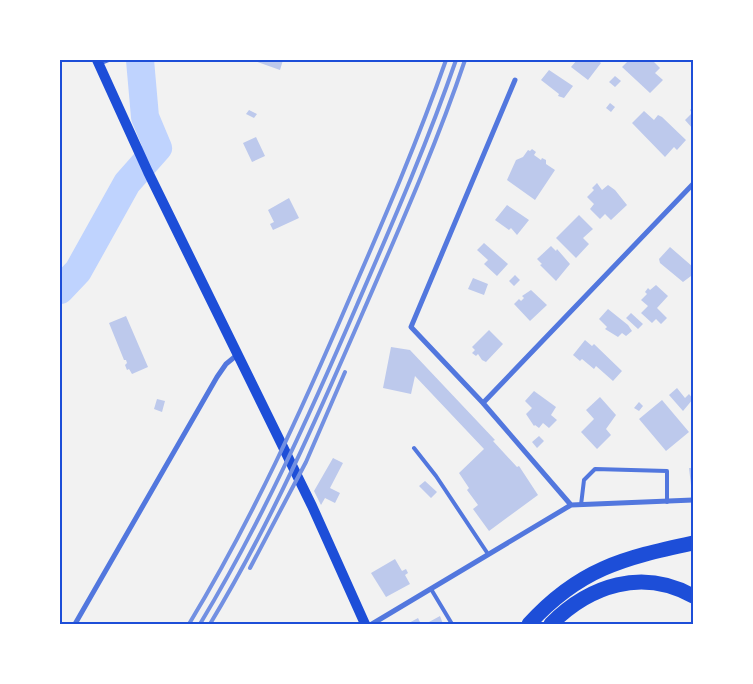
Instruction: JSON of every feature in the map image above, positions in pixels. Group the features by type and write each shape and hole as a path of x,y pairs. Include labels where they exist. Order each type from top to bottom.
{"highway":[{"path":"529,624 562,591 592,572 627,559 693,543"},
{"path":"551,624 585,596 622,582 634,581 661,584 693,596"}],"main road":[{"path":"102,61 148,172 312,506 365,624"}],"street":[{"path":"515,80 411,327 483,403 571,505"},
{"path":"483,403 693,184"},
{"path":"75,624 217,377 226,364 237,355"},
{"path":"372,624 571,505 693,500"}],"lane":[{"path":"414,448 436,476 488,554"},
{"path":"581,505 584,480 595,469 667,471 667,502"},
{"path":"431,589 452,624"}],"building":[{"path":"252,60 283,60 280,70"},
{"path":"577,60 597,60 601,63 588,80 571,67"},
{"path":"629,60 652,60 660,68 655,73 663,80 650,93 622,67"},
{"path":"549,70 573,86 564,98 558,96 559,94 541,80"},
{"path":"615,76 621,81 615,87 609,82"},
{"path":"610,103 615,107 611,112 606,108"},
{"path":"693,107 693,129 685,120 692,113 690,110"},
{"path":"249,110 257,114 254,118 246,114"},
{"path":"644,111 654,120 658,115 662,117 686,140 677,150 674,147 665,157 632,123"},
{"path":"256,137 265,156 252,162 243,143"},
{"path":"532,149 536,152 534,155 541,160 542,158 546,160 546,164 555,170 535,200 507,180 516,160"},
{"path":"597,183 602,190 608,185 615,190 627,205 611,220 605,214 600,219 590,209 594,204 587,197 594,190 592,188"},
{"path":"289,198 299,218 273,230 270,224 274,222 268,210"},
{"path":"507,205 529,220 517,235 511,228 509,230 495,220"},
{"path":"579,215 593,229 583,238 589,244 576,258 556,238"},
{"path":"484,243 508,264 497,276 484,264 488,260 477,250"},
{"path":"551,246 556,251 557,249 570,264 556,281 540,265 542,264 537,259"},
{"path":"670,247 693,267 693,279 691,276 683,282 660,263 659,259"},
{"path":"515,275 520,280 514,286 509,281"},
{"path":"473,278 488,284 484,295 468,289"},
{"path":"656,285 668,296 657,308 667,318 661,324 656,319 652,323 641,313 648,306 641,300 647,294 645,292 648,288 650,290"},
{"path":"531,290 547,305 530,321 514,304 519,299 521,301 524,298 522,296"},
{"path":"608,309 628,325 632,331 626,336 622,333 618,337 605,329 607,327 599,319"},
{"path":"631,313 643,324 638,329 626,318"},
{"path":"126,316 148,367 132,374 129,369 127,370 126,360 124,360 109,323"},
{"path":"489,330 503,344 486,362 478,354 476,356 472,353 475,350 472,347"},
{"path":"585,340 592,346 594,344 622,371 613,381 596,366 594,369 582,359 580,361 573,355"},
{"path":"391,347 410,350 495,440 493,441 517,467 519,466 538,495 489,531 473,509 478,505 467,490 469,488 459,473 484,449 415,376 411,394 383,388"},
{"path":"677,388 685,398 689,394 693,399 683,411 669,395"},
{"path":"534,391 556,407 551,415 557,420 549,428 543,423 539,428 534,426 526,414 532,408 525,401"},
{"path":"600,397 616,415 606,429 611,435 597,449 581,432 594,419 586,410"},
{"path":"157,399 165,401 162,412 154,409"},
{"path":"662,400 689,432 666,451 639,419"},
{"path":"639,402 643,406 639,411 634,408"},
{"path":"539,436 544,441 537,448 532,442"},
{"path":"333,458 343,463 330,488 340,493 335,503 325,498 321,505 314,491"},
{"path":"689,468 693,468 693,485 691,485"},
{"path":"425,481 437,492 431,498 419,486"},
{"path":"395,559 402,571 406,569 408,573 405,575 410,584 386,597 371,573"},
{"path":"440,616 443,624 429,624 429,622"},
{"path":"418,618 421,624 407,624"}],"waterway":[{"path":"60,290 78,271 127,183 158,148 145,117 140,60"}],"railway":[{"path":"189,624 255,504 295,421 389,207 446,60"},
{"path":"200,624 244,547 284,468 321,387 409,184 456,60"},
{"path":"210,624 273,510 328,392 417,187 465,60"},
{"path":"250,568 306,462 345,372"}]}
